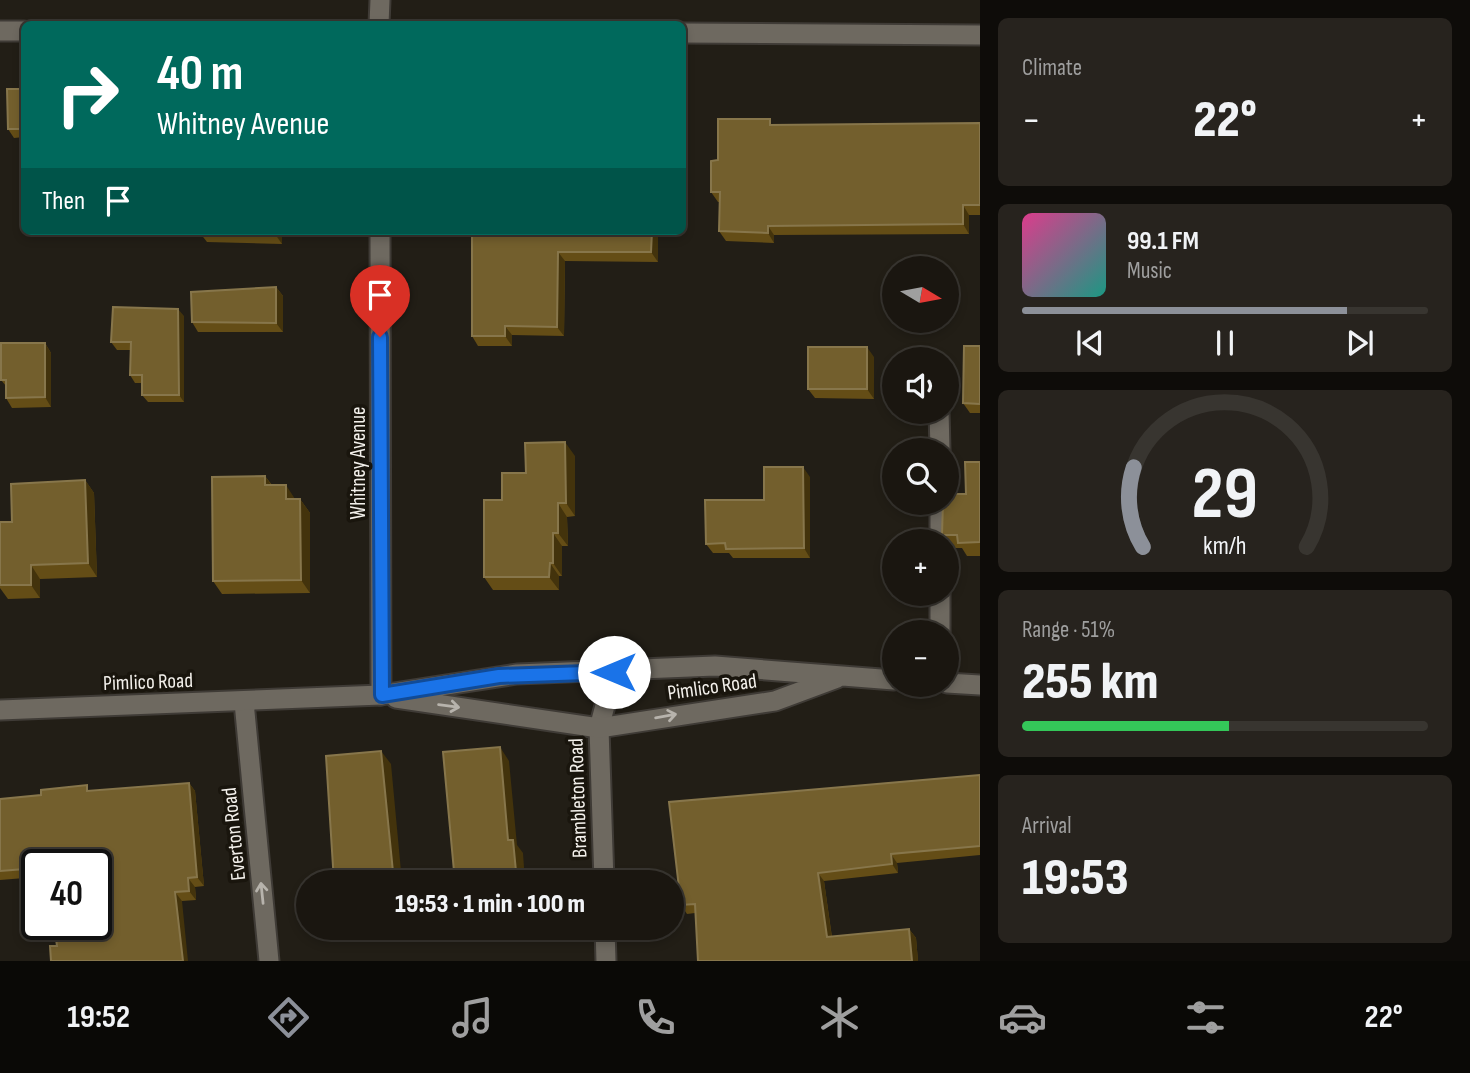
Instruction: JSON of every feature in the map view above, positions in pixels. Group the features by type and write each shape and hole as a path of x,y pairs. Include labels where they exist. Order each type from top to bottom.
{"street":[{"path":"379,21 380,0"},
{"path":"0,31 21,31"},
{"path":"686,33 980,35"},
{"name":"Whitney Avenue","path":"380,235 382,695"},
{"name":"Pimlico Road","path":"0,710 382,695 481,678 741,666 882,679"},
{"name":"Brambleton Road","path":"604,870 599,728 614,672"},
{"name":"Pimlico Road","path":"382,695 599,728 775,701 838,677"},
{"path":"959,684 980,685"},
{"name":"Everton Road","path":"244,702 269,961"},
{"path":"605,940 606,961"}],"building":[{"path":"7,89 21,89 21,129 8,129"},
{"path":"718,119 770,119 770,125 980,123 980,205 963,205 963,224 768,226 768,233 719,231 720,192 711,192 711,161 718,160"},
{"path":"472,235 652,235 651,252 558,252 557,327 505,326 505,336 472,336"},
{"path":"276,287 276,323 192,322 191,292"},
{"path":"113,307 178,309 179,395 142,395 142,375 130,375 131,342 111,342"},
{"path":"1,343 45,343 45,397 6,398 6,380 1,380"},
{"path":"964,346 980,346 980,404 963,403"},
{"path":"808,347 867,347 867,389 808,389"},
{"path":"565,442 566,503 558,503 558,533 553,533 553,563 550,563 549,577 484,577 484,500 502,500 502,473 526,473 525,443"},
{"path":"965,462 980,462 980,542 959,543 959,529 942,529 943,515 959,515 959,494 966,494"},
{"path":"764,467 803,467 804,548 726,549 725,543 706,544 705,500 764,500"},
{"path":"265,476 265,485 286,485 286,499 300,499 301,580 213,581 212,477"},
{"path":"85,480 88,563 31,565 31,585 0,585 0,522 12,522 11,484"},
{"path":"500,747 508,840 513,840 516,870 454,870 443,752"},
{"path":"381,751 393,870 333,870 326,756"},
{"path":"980,775 980,846 891,854 892,864 818,873 827,937 909,929 912,961 698,961 695,904 684,905 684,870 677,870 669,802"},
{"path":"189,783 197,877 188,878 189,891 175,892 183,961 51,961 50,946 57,946 56,940 112,940 112,849 21,849 21,869 0,871 0,799 41,795 41,790 87,785 87,791"}],"route":[{"path":"380,337 382,695 499,676 614,672"}]}
